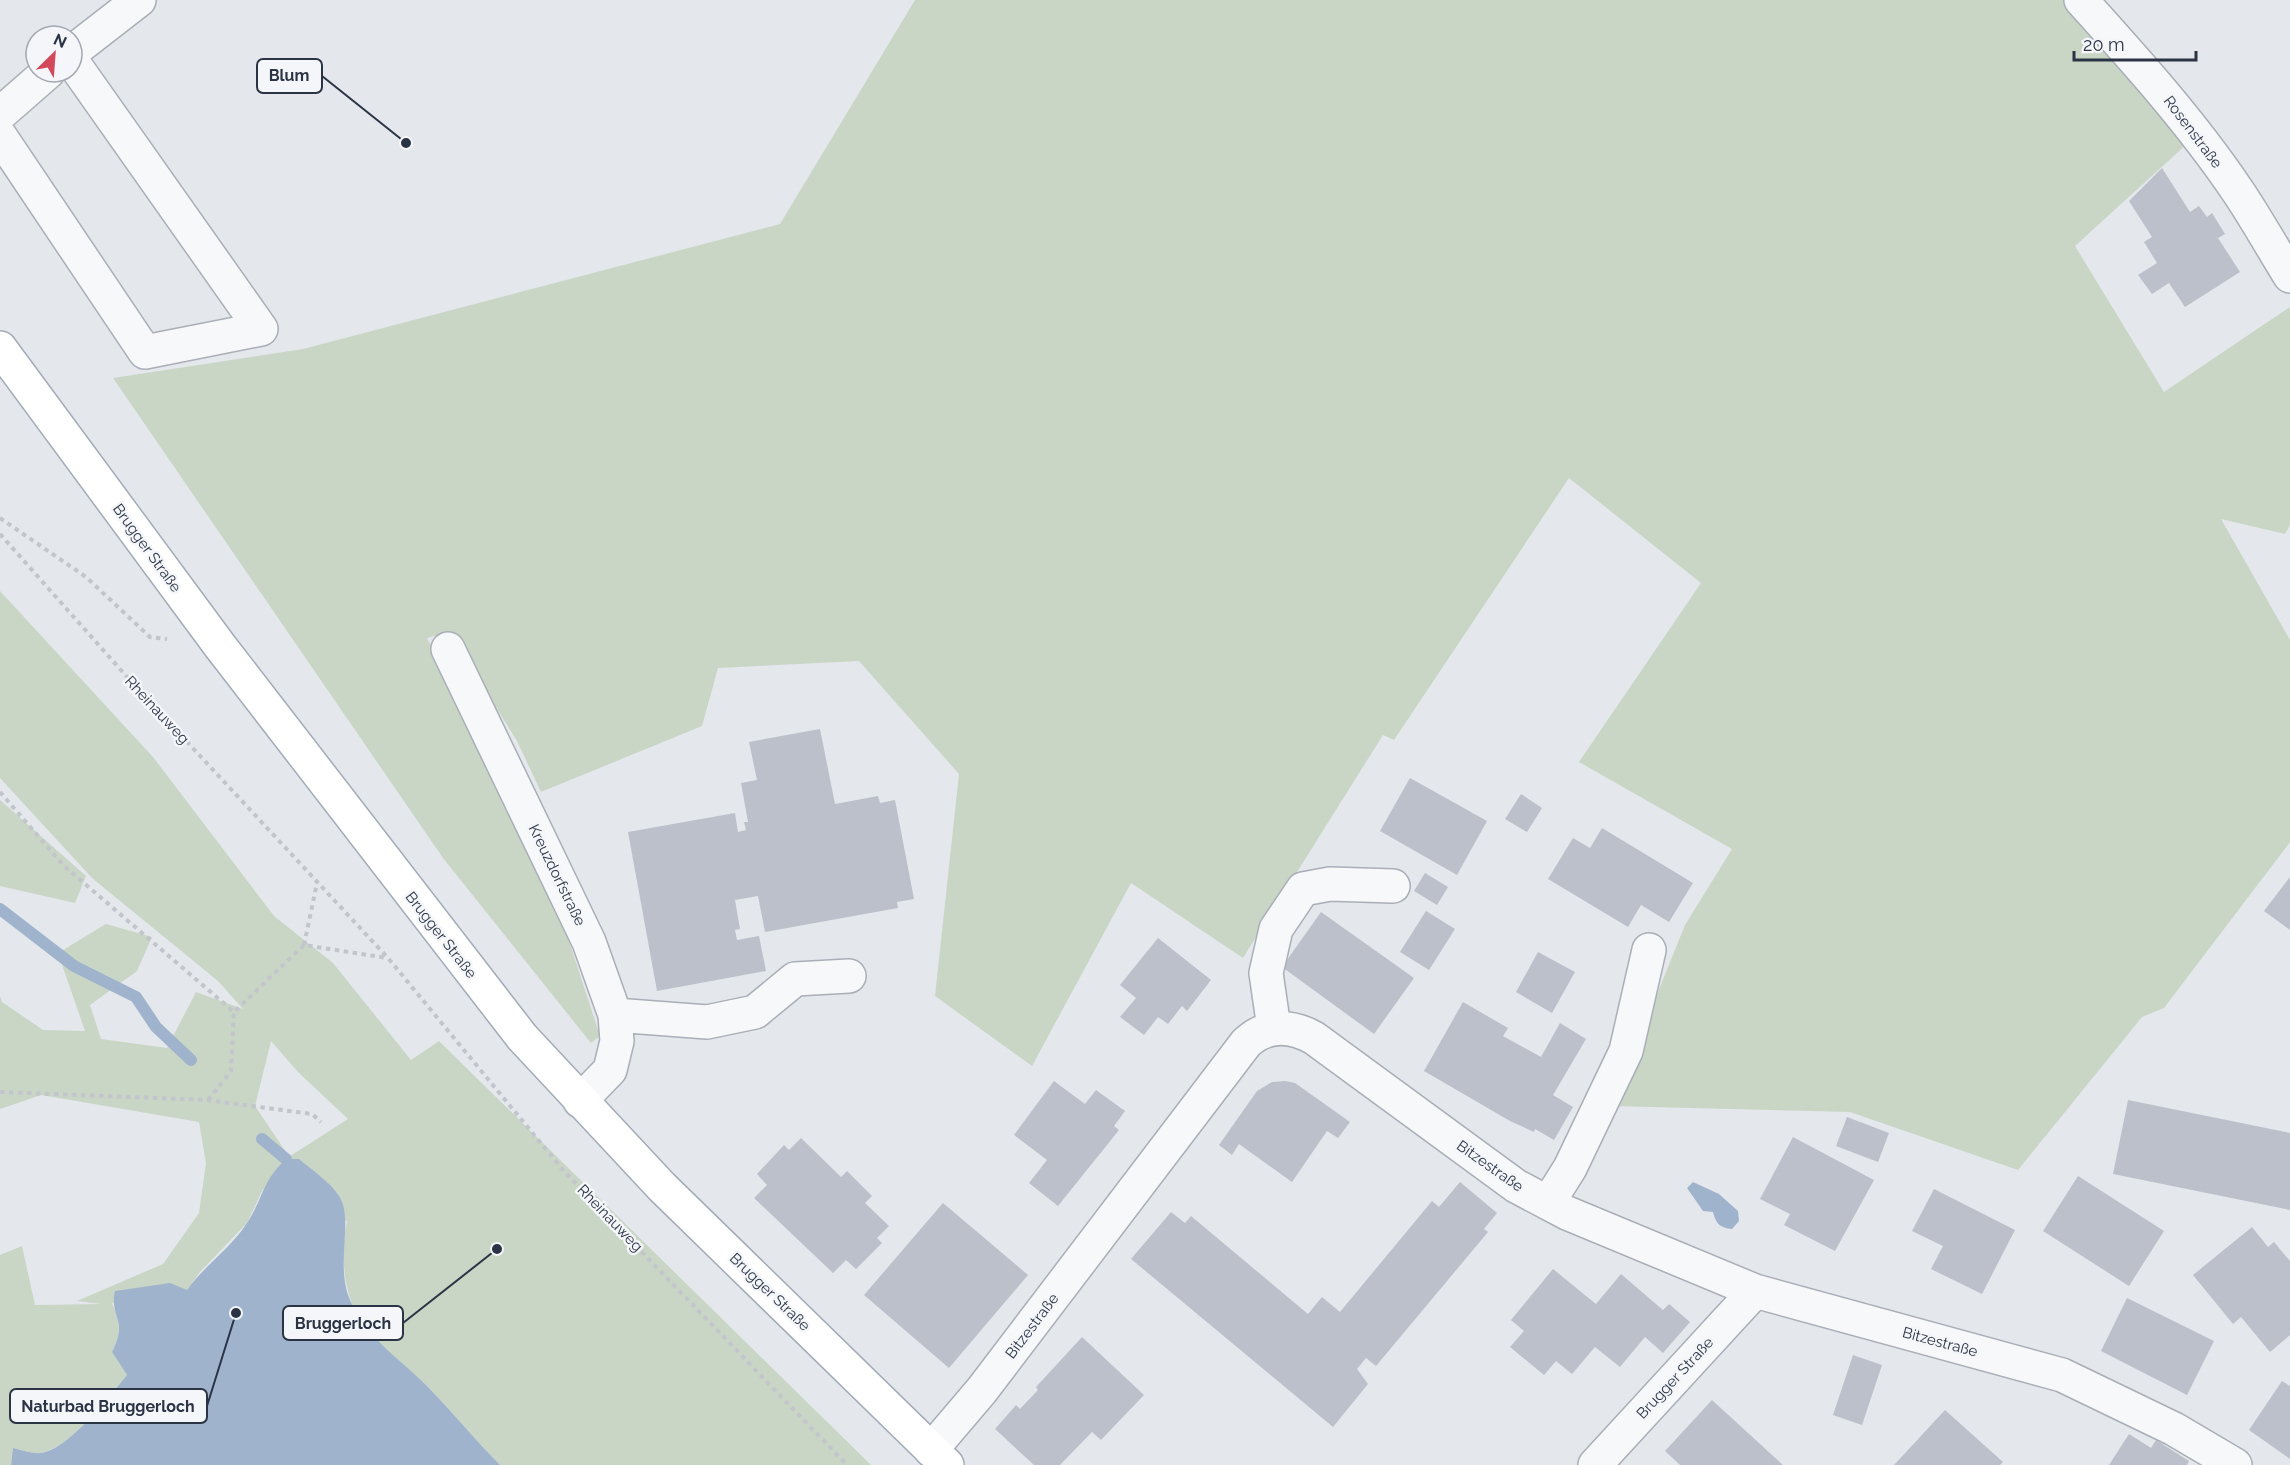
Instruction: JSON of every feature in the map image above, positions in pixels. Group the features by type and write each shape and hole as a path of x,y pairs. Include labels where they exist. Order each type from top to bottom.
{"main road":[{"name":"Brugger Straße","path":"0,348 220,646 507,1018 580,1101 662,1186 939,1457"}],"street":[{"path":"84,43 139,0"},
{"name":"Rosenstraße","path":"2081,0 2152,78 2200,141 2237,190 2290,276"},
{"path":"0,136 145,352 261,329 84,78"},
{"path":"0,114 34,84"},
{"name":"Kreuzdorfstraße","path":"448,649 589,942 615,1015 617,1041 610,1070 580,1101"},
{"path":"1274,1028 1266,973 1276,929 1303,889 1330,884 1394,886"},
{"path":"1548,1203 1570,1168 1626,1051 1649,950"},
{"path":"615,1015 707,1022 755,1012 795,979 849,976"},
{"name":"Bitzestraße","path":"939,1457 982,1390 1246,1043 1258,1031 1274,1028 1297,1029 1314,1038 1516,1186 1548,1203 1755,1291 2062,1375 2174,1429 2235,1465"},
{"name":"Brugger Straße","path":"1595,1465 1755,1291"}],"path":[{"path":"0,518 86,577 150,637 220,646"},
{"name":"Rheinauweg","path":"0,534 136,687 388,958 563,1170 847,1465"},
{"path":"0,792 63,865 234,1012"},
{"path":"207,1100 231,1071 234,1012 304,945 317,883"},
{"path":"304,945 388,958"},
{"path":"0,1092 207,1100 312,1114 321,1122"}],"green space":[{"path":"915,0 2063,0 2087,22 2188,143 2075,246 2164,392 2290,307 2290,525 2285,534 2221,519 2290,640 2290,842 2164,1008 2142,1017 2018,1170 1850,1112 1612,1106 1685,925 1732,849 1579,762 1701,583 1569,478 1394,740 1383,735 1243,958 1131,883 1032,1066 935,996 959,774 859,661 718,668 702,726 541,792 517,741 449,632 427,638 554,895 600,1036 591,1043 443,858 113,378 303,349 780,224"},
{"path":"0,591 153,757 274,916 333,963 411,1060 439,1041 871,1465 500,1465 425,1384 382,1348 360,1321 348,1289 345,1273 344,1238 347,1221 263,1189 247,1223 200,1272 187,1290 112,1303 119,1327 112,1352 127,1375 88,1420 64,1442 52,1449 38,1453 13,1448 11,1465 0,1465 0,1255 22,1246 35,1305 101,1304 77,1301 163,1264 199,1213 206,1163 199,1122 41,1095 0,1109 0,996 2,1002 43,1030 85,1031 58,953 106,924 152,937 137,971 90,1005 101,1039 167,1048 196,992 243,1009 218,981 92,878 0,778","holes":["271,1041 298,1072 348,1119 287,1158 288,1155 255,1106"]},
{"path":"0,800 86,876 75,903 0,886"}],"water":[{"path":"286,1159 299,1159 326,1181 339,1196 345,1218 344,1275 352,1304 360,1317 376,1338 425,1384 500,1465 11,1465 13,1448 41,1453 64,1442 88,1421 127,1375 112,1352 119,1332 114,1307 115,1291 170,1283 187,1290 241,1232 267,1183"},
{"path":"1693,1182 1719,1194 1738,1211 1739,1221 1732,1229 1719,1225 1713,1212 1703,1211 1687,1188"}],"building":[{"path":"2162,168 2190,212 2199,206 2207,217 2212,213 2225,234 2218,238 2240,272 2185,307 2169,283 2152,294 2138,275 2157,263 2144,242 2152,237 2129,201"},
{"path":"820,729 835,804 878,796 880,803 895,800 914,899 897,902 898,908 765,932 758,896 735,900 740,929 735,930 737,940 759,936 766,971 657,991 628,832 735,813 738,832 746,830 744,822 748,822 741,783 757,780 749,742"},
{"path":"1410,778 1487,821 1457,875 1380,831"},
{"path":"1521,794 1542,808 1527,832 1505,819"},
{"path":"1602,828 1693,883 1669,922 1641,905 1628,927 1548,879 1573,838 1590,848"},
{"path":"1425,873 1448,887 1437,905 1414,891"},
{"path":"2290,877 2290,930 2264,911"},
{"path":"1426,911 1455,929 1429,970 1400,952"},
{"path":"1321,912 1414,978 1374,1034 1282,967"},
{"path":"1158,938 1211,980 1187,1011 1182,1006 1168,1024 1158,1017 1144,1035 1120,1017 1136,998 1120,985"},
{"path":"1538,952 1575,972 1552,1013 1516,992"},
{"path":"1463,1002 1508,1028 1503,1036 1541,1057 1560,1023 1586,1039 1553,1095 1573,1107 1554,1140 1535,1129 1534,1132 1510,1121 1424,1071"},
{"path":"1054,1081 1085,1104 1096,1090 1125,1111 1114,1126 1119,1130 1058,1206 1029,1183 1047,1160 1014,1135"},
{"path":"1272,1082 1295,1083 1350,1122 1338,1138 1327,1131 1292,1182 1239,1144 1232,1155 1219,1145 1257,1091"},
{"path":"2128,1100 2290,1133 2290,1210 2113,1174"},
{"path":"1847,1117 1889,1133 1878,1162 1836,1146"},
{"path":"1793,1137 1874,1180 1835,1251 1784,1225 1790,1214 1760,1199"},
{"path":"801,1138 841,1177 847,1171 872,1196 865,1203 889,1226 877,1238 882,1243 856,1269 846,1260 833,1273 754,1198 767,1185 757,1174 784,1145 789,1150"},
{"path":"2078,1176 2164,1231 2129,1286 2043,1231"},
{"path":"1460,1182 1497,1213 1484,1229 1488,1232 1376,1366 1366,1358 1357,1369 1368,1384 1333,1427 1131,1259 1171,1212 1185,1223 1191,1216 1308,1314 1322,1297 1340,1312 1432,1201 1439,1207"},
{"path":"1934,1189 2015,1230 1982,1294 1931,1269 1943,1246 1912,1231"},
{"path":"943,1203 1028,1275 949,1368 864,1295"},
{"path":"2252,1227 2268,1247 2274,1242 2290,1261 2290,1335 2270,1352 2241,1317 2233,1324 2193,1275"},
{"path":"1553,1269 1596,1304 1621,1274 1663,1310 1669,1304 1690,1322 1663,1353 1645,1337 1620,1367 1595,1347 1572,1374 1556,1361 1544,1375 1510,1347 1524,1331 1511,1320"},
{"path":"2127,1298 2214,1341 2187,1395 2101,1351"},
{"path":"1082,1337 1144,1395 1101,1440 1092,1432 1060,1465 1034,1465 995,1429 1016,1405 1020,1409 1038,1390 1036,1387"},
{"path":"1853,1355 1882,1365 1862,1425 1833,1415"},
{"path":"2282,1381 2290,1386 2290,1459 2249,1430"},
{"path":"1712,1400 1783,1465 1680,1465 1665,1451"},
{"path":"1945,1410 2003,1462 2000,1465 1894,1465"},
{"path":"2129,1434 2151,1448 2156,1440 2189,1461 2187,1465 2109,1465"}],"waterway":[{"path":"0,909 74,966 136,997 156,1027 191,1060"},
{"path":"262,1139 286,1159"}],"place":[{"name":"Blum","path":"406,143"},
{"name":"Bruggerloch","path":"497,1249"},
{"name":"Naturbad Bruggerloch","path":"236,1313"}]}
